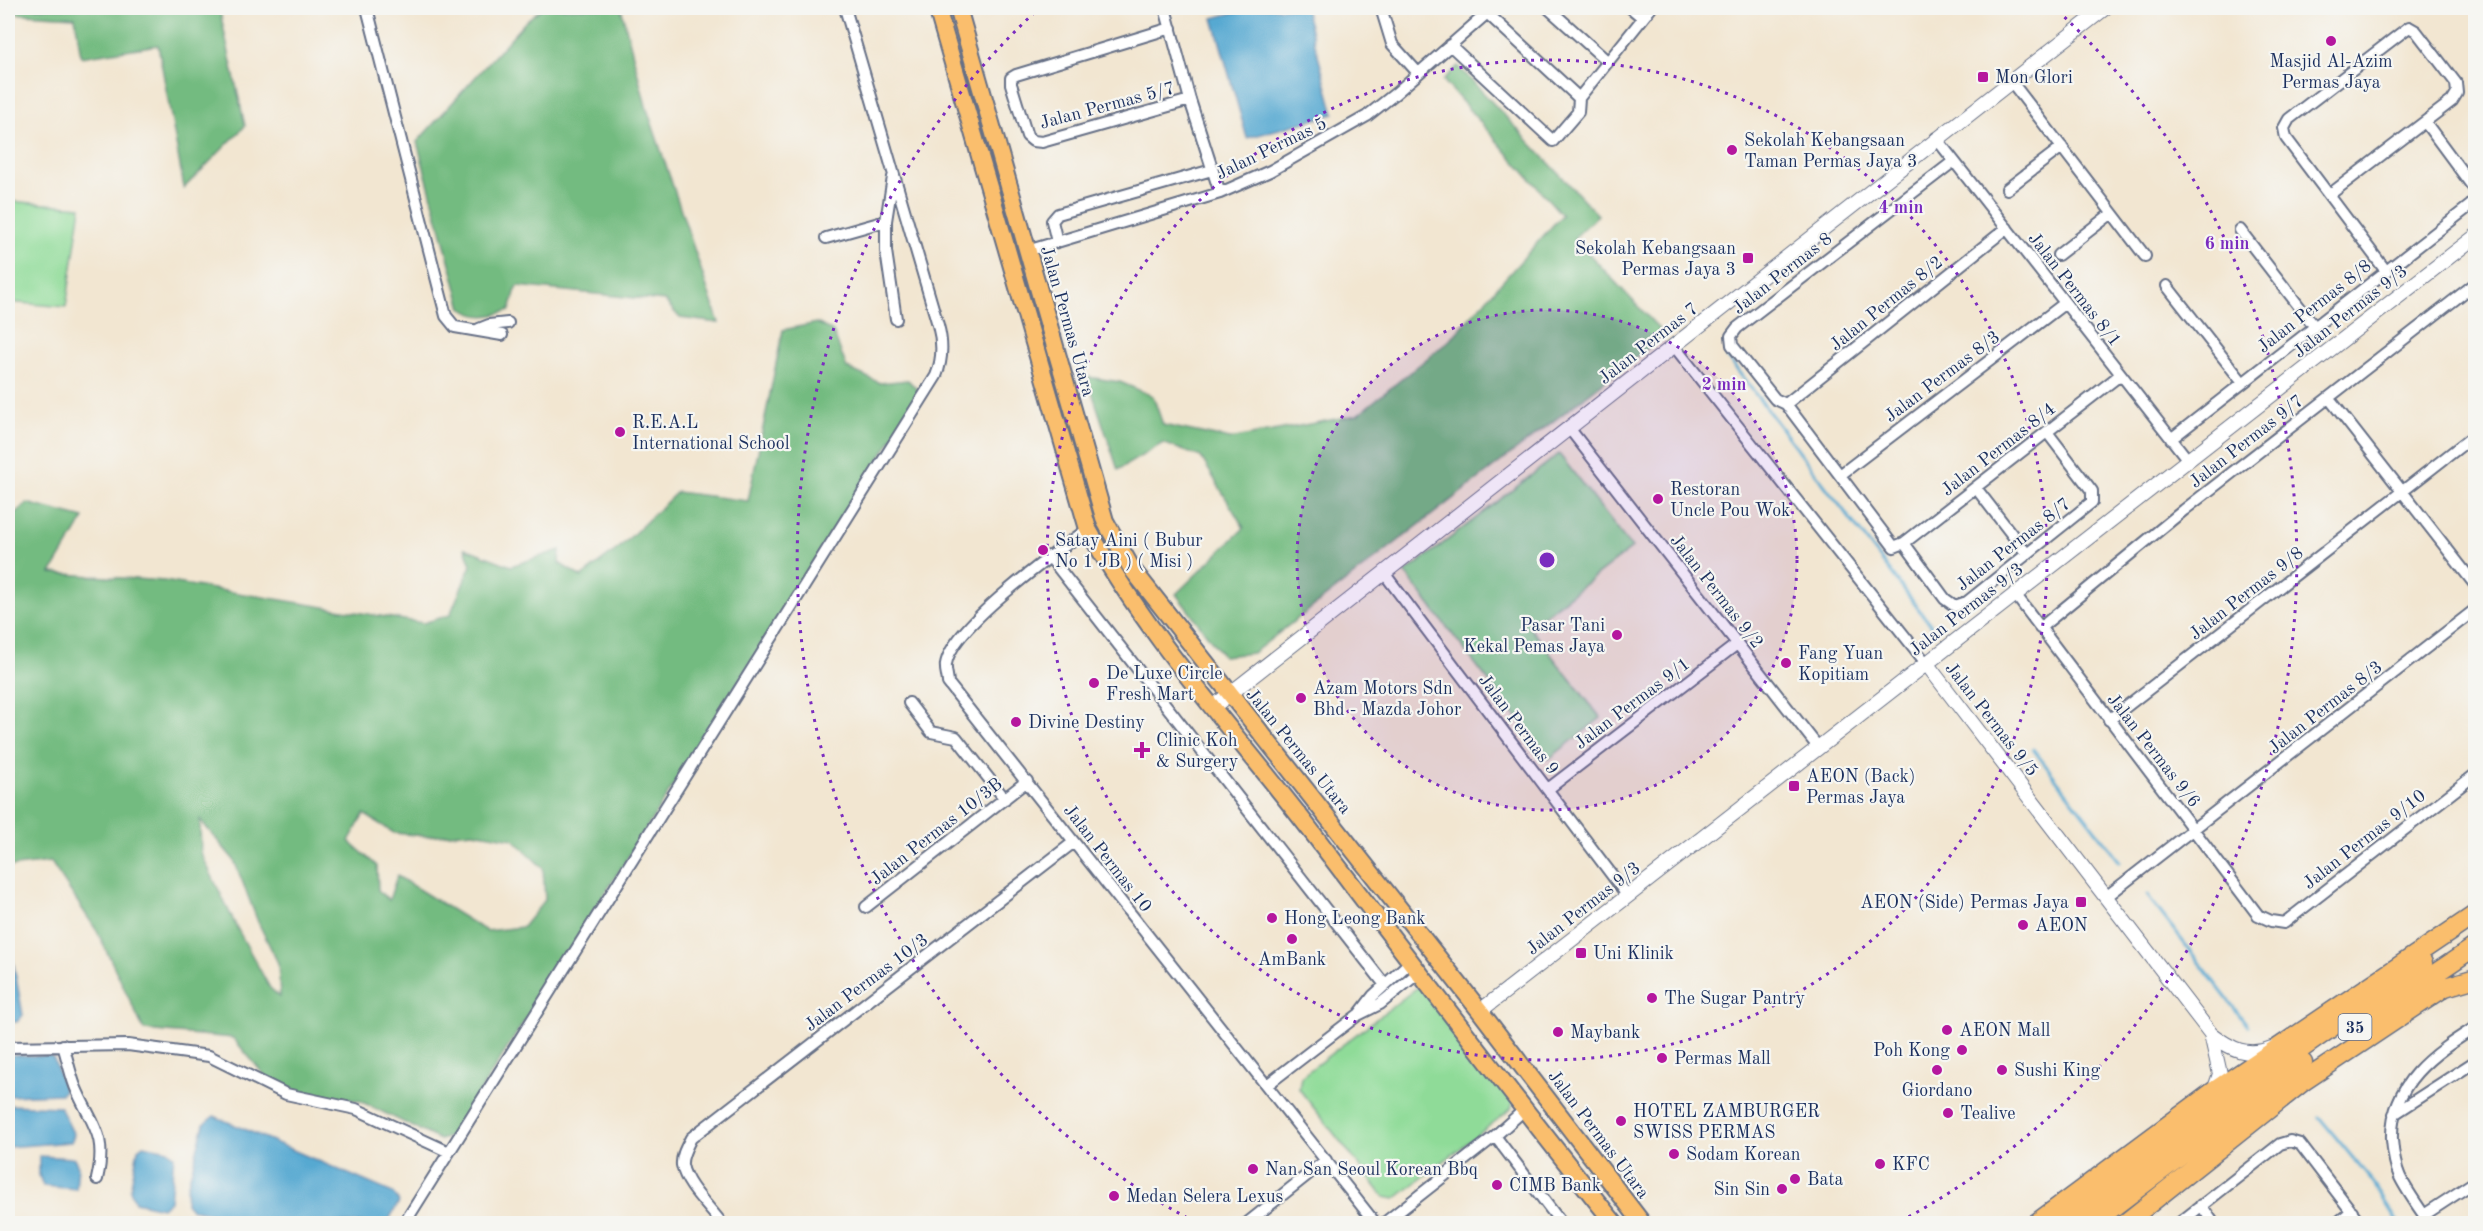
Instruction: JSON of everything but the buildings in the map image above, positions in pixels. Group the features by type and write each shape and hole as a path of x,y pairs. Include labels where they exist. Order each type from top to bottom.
{"highway":[{"path":"2035,1224 2214,1091 2475,914"},
{"name":"35","path":"2062,1224 2246,1088 2475,926"},
{"name":"35","path":"2091,1224 2312,1056 2475,946"},
{"path":"2124,1224 2304,1081 2445,987 2475,978"},
{"path":"2114,1224 2237,1112"}],"main road":[{"path":"937,8 1088,530 1115,578 1315,836 1413,968 1615,1224"},
{"name":"Jalan Permas Utara","path":"958,8 1105,521 1132,569 1480,1011 1643,1224"},
{"path":"1315,836 1317,824 1331,821"}],"street":[{"path":"367,8 447,316 455,327 479,329 502,335"},
{"path":"404,1224 936,376 941,364 942,338 845,8"},
{"path":"1165,8 1190,100 1220,193"},
{"path":"1381,8 1392,44 1418,73"},
{"path":"1548,8 1608,62"},
{"path":"1631,8 1643,18"},
{"path":"1450,45 1553,141 1578,112 1579,98 1652,8"},
{"name":"Jalan Permas 7","path":"1214,707 2104,8"},
{"path":"1490,10 1579,98"},
{"name":"Jalan Permas 5","path":"1027,251 1220,193 1270,171 1326,142 1367,116 1490,10"},
{"path":"2329,195 2452,101 2457,93 2456,82 2416,31 2409,27 2289,119 2284,128 2286,138 2386,271"},
{"name":"Jalan Permas 5/7","path":"1171,28 1011,78 1027,136 1033,141 1042,142 1190,100"},
{"path":"2011,81 2145,256"},
{"path":"2425,122 2475,191"},
{"name":"Jalan Permas 8/1","path":"1936,138 2188,460"},
{"path":"2007,189 2062,147"},
{"name":"Jalan Permas 8","path":"1899,545 1840,475 1786,404 1780,403 1767,389 1732,345 1731,336 1737,328 1954,160"},
{"path":"1057,242 1052,221 1058,214 1212,170"},
{"path":"894,174 886,221 886,251 896,319"},
{"name":"Jalan Permas 8/8","path":"2171,439 2471,205 2475,198"},
{"path":"2058,255 2112,213"},
{"path":"826,238 886,221"},
{"name":"Jalan Permas 8/2","path":"1786,404 2007,228"},
{"path":"2240,230 2314,327"},
{"name":"Jalan Permas 9/3","path":"1480,1011 2475,236"},
{"name":"Jalan Permas 9/7","path":"2040,628 2475,283"},
{"path":"2167,286 2243,383"},
{"name":"Jalan Permas 8/3","path":"1840,475 2065,303"},
{"path":"479,329 489,325 508,323"},
{"name":"Jalan Permas 9/5","path":"1674,346 1926,663 2211,1034 2230,1048 2245,1053 2262,1052 2280,1046"},
{"name":"Jalan Permas 8/4","path":"1899,545 2120,375"},
{"path":"2329,398 2475,586"},
{"name":"Jalan Permas 9/2","path":"1569,428 1818,747"},
{"name":"Jalan Permas 8/7","path":"1899,545 1945,599 1955,606 1967,602 2088,507 2094,497 2092,490 2047,432"},
{"name":"Jalan Permas 9/8","path":"2109,720 2475,434"},
{"path":"1976,488 2027,555"},
{"name":"Jalan Permas 10","path":"1088,530 1049,556 990,607 954,646 946,665 948,682 1376,1224"},
{"path":"1049,556 1385,985"},
{"name":"Jalan Permas 9","path":"1384,573 1627,895"},
{"name":"Jalan Permas 9/6","path":"2015,594 2258,915 2271,921"},
{"name":"Jalan Permas 8/3","path":"2106,897 2475,609"},
{"name":"Jalan Permas 9/1","path":"1548,789 1737,644"},
{"path":"909,703 931,732 956,737 1005,799"},
{"name":"Jalan Permas 9/10","path":"2271,921 2284,922 2475,774"},
{"name":"Jalan Permas 10/3B","path":"866,907 1027,781"},
{"name":"Jalan Permas 10/3","path":"722,1224 689,1180 682,1164 684,1152 699,1129 1074,842"},
{"path":"1268,1085 1358,1015 1385,985 1413,968"},
{"path":"1358,1015 1380,1004 1413,968"},
{"path":"2475,1027 2436,1052 2422,1065 2410,1079 2394,1114 2394,1155 2399,1176 2427,1219 2475,1181"},
{"name":"Jalan Permas 9/5","path":"2211,1034 2220,1074 2214,1091"},
{"path":"63,1045 75,1086 99,1136 103,1155 97,1179"},
{"path":"8,1047 128,1046 209,1056 286,1094 356,1109 448,1152"},
{"path":"2394,1114 2475,1061"},
{"path":"1383,1224 1495,1136 1524,1110"},
{"path":"1495,1136 1562,1224"},
{"path":"2178,1224 2280,1144 2290,1141 2300,1144 2361,1224"},
{"path":"1246,1224 1326,1160"},
{"path":"2201,1204 2214,1224"},
{"path":"2336,1224 2352,1211"}],"green space":[{"path":"8,8 232,8 220,12 245,126 184,188 158,45 81,57 75,17 8,13"},
{"path":"542,8 621,8 646,106 719,323 680,318 665,301 517,286 510,310 485,316 473,314 462,308 417,142 526,21"},
{"path":"1458,66 1598,215 1574,238 1665,335 1253,653 1223,656 1176,594 1244,528 1201,457 1163,443 1118,470 1087,377 1120,382 1153,396 1163,425 1230,439 1357,415 1450,340 1562,215 1443,80"},
{"path":"8,201 81,207 66,307 8,302"},
{"path":"817,323 833,332 847,368 880,383 908,380 921,393 452,1136 440,1140 360,1101 276,1089 233,1038 144,1030 97,931 51,862 8,867 8,519 27,503 84,518 51,573 164,581 423,623 450,615 471,565 465,548 511,566 560,550 559,563 581,577 620,547 677,492 748,501 783,330","holes":["364,814 394,833 426,836 473,832 513,839 543,868 545,900 523,927 486,931 397,876 389,900 378,890 377,866 349,841","200,820 234,860 258,922 278,963 280,997 270,988 237,928 201,853"]},
{"path":"1559,454 1632,548 1529,627 1601,718 1549,759 1405,573"},
{"path":"1419,986 1425,988 1513,1102 1511,1109 1395,1199 1384,1197 1299,1089 1301,1077"}],"water":[{"path":"1251,8 1305,8 1334,114 1247,138 1213,18"},
{"path":"8,934 23,1015 17,1022 8,1022"},
{"path":"8,1055 50,1056 54,1059 64,1090 61,1094 8,1096"},
{"path":"8,1105 60,1107 74,1135 71,1142 8,1147"},
{"path":"214,1116 393,1193 399,1202 387,1223 253,1223 191,1209 186,1203 187,1188 204,1124"},
{"path":"143,1145 168,1150 174,1156 170,1201 162,1208 135,1202 130,1190 138,1149"},
{"path":"39,1156 74,1158 78,1166 76,1189 43,1186 39,1175"}],"waterway":[{"path":"1728,358 1933,628"},
{"path":"2033,749 2120,862"},
{"path":"2147,895 2248,1026"},
{"path":"2319,1117 2372,1181 2399,1224"}],"place":[{"name":"Masjid Al-Azim Permas Jaya","path":"2331,41"},
{"name":"Mon Glori","path":"1983,77"},
{"name":"Sekolah Kebangsaan Taman Permas Jaya 3","path":"1732,150"},
{"name":"Sekolah Kebangsaan Permas Jaya 3","path":"1748,258"},
{"name":"R.E.A.L International School","path":"620,432"},
{"name":"Restoran Uncle Pou Wok","path":"1658,499"},
{"name":"Satay Aini ( Bubur No 1 JB ) ( Misi )","path":"1043,550"},
{"name":"Pasar Tani Kekal Pemas Jaya","path":"1617,635"},
{"name":"Fang Yuan Kopitiam","path":"1786,663"},
{"name":"De Luxe Circle Fresh Mart","path":"1094,683"},
{"name":"Azam Motors Sdn Bhd - Mazda Johor","path":"1301,698"},
{"name":"Divine Destiny","path":"1016,722"},
{"name":"Clinic Koh & Surgery","path":"1142,750"},
{"name":"AEON (Back) Permas Jaya","path":"1794,786"},
{"name":"AEON (Side) Permas Jaya","path":"2081,902"},
{"name":"Hong Leong Bank","path":"1272,918"},
{"name":"AEON","path":"2023,925"},
{"name":"AmBank","path":"1292,939"},
{"name":"Uni Klinik","path":"1581,953"},
{"name":"The Sugar Pantry","path":"1652,998"},
{"name":"AEON Mall","path":"1947,1030"},
{"name":"Maybank","path":"1558,1032"},
{"name":"Poh Kong","path":"1962,1050"},
{"name":"Permas Mall","path":"1662,1058"},
{"name":"Giordano","path":"1937,1070"},
{"name":"Sushi King","path":"2002,1070"},
{"name":"Tealive","path":"1948,1113"},
{"name":"HOTEL ZAMBURGER SWISS PERMAS","path":"1621,1121"},
{"name":"Sodam Korean","path":"1674,1154"},
{"name":"KFC","path":"1880,1164"},
{"name":"Nan San Seoul Korean Bbq","path":"1253,1169"},
{"name":"Bata","path":"1795,1179"},
{"name":"CIMB Bank","path":"1497,1185"},
{"name":"Sin Sin","path":"1782,1189"},
{"name":"Medan Selera Lexus","path":"1114,1196"}]}
